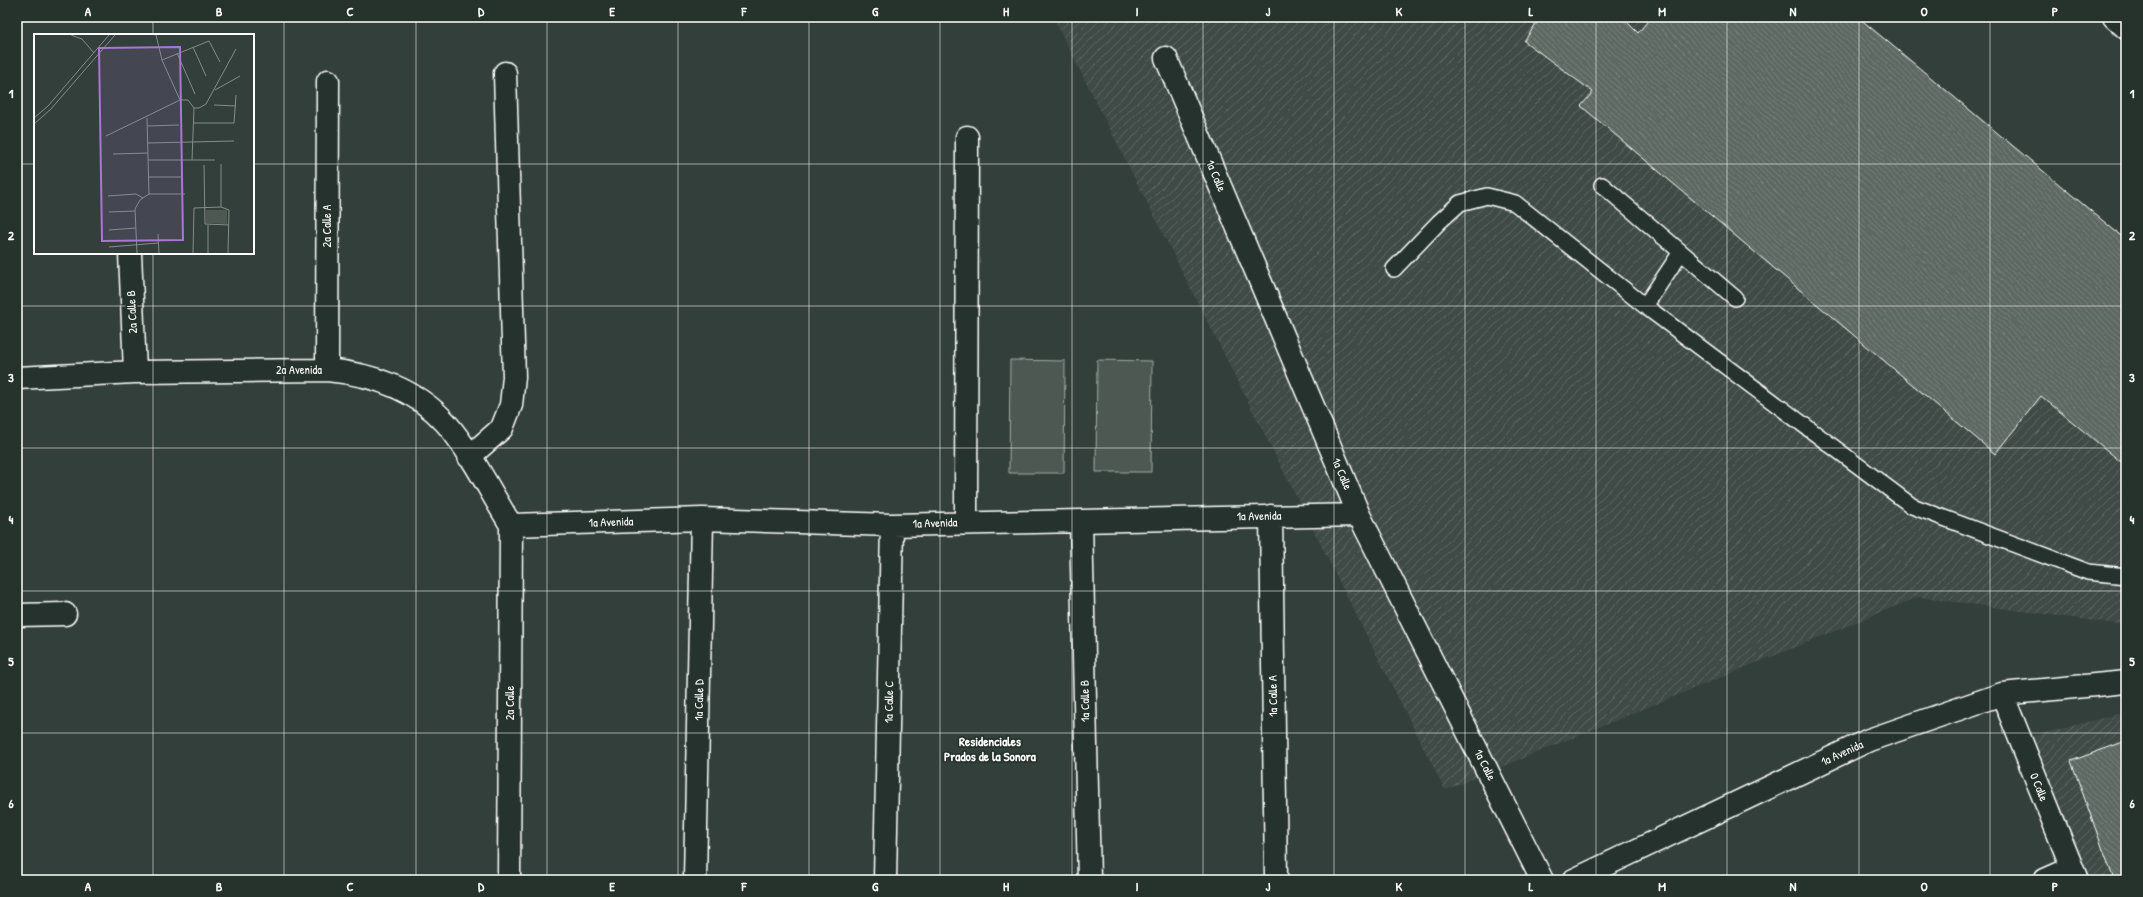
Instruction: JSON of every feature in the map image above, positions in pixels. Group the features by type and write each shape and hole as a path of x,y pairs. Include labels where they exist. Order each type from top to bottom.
{"main road":[{"path":"2114,17 2126,28"},
{"name":"1a Calle","path":"1166,58 1359,515 1542,880"},
{"path":"469,457 502,428 511,405 514,378 505,73"},
{"name":"2a Calle A","path":"327,370 328,81"},
{"path":"966,522 967,137"},
{"name":"2a Calle B","path":"130,254 135,372"},
{"name":"2a Avenida","path":"17,378 135,372 327,370 352,372 376,379 400,389 424,404 445,423 469,457 511,526"},
{"name":"1a Avenida","path":"511,526 702,519 892,525 966,522 1359,515"},
{"name":"1a Calle A","path":"1271,516 1276,877"},
{"name":"1a Calle D","path":"695,880 702,519"},
{"name":"1a Calle B","path":"1081,521 1089,880"},
{"name":"1a Calle C","path":"885,880 892,525"},
{"name":"2a Calle","path":"509,880 511,526"},
{"path":"17,615 65,614"},
{"name":"1a Avenida","path":"1574,880 1869,740 2002,694 2126,682"},
{"name":"0 Calle","path":"2002,694 2075,874"},
{"path":"2045,880 2075,874"}],"lane":[{"path":"1602,185 1735,298"},
{"path":"1394,269 1438,222 1460,203 1486,196 1515,203 1645,306 1912,506 2088,572 2126,576"},
{"path":"1645,306 1681,252"}],"shaded area":[{"path":"1053,17 1821,17 2126,294 2126,625 1918,597 1445,790"},
{"path":"1010,360 1065,361 1064,473 1009,473"},
{"path":"1097,360 1152,361 1151,472 1096,472"},
{"path":"2126,712 2126,880 2075,880 2025,738"}],"building":[{"path":"1541,17 1622,17 1638,33 1651,17 1858,17 2126,240 2126,466 2041,396 1995,454 1581,106 1593,92 1524,41"},
{"path":"2126,741 2126,880 2114,880 2071,761"}],"district":[{"name":"Residenciales Prados de la Sonora","path":"990,748"}]}
